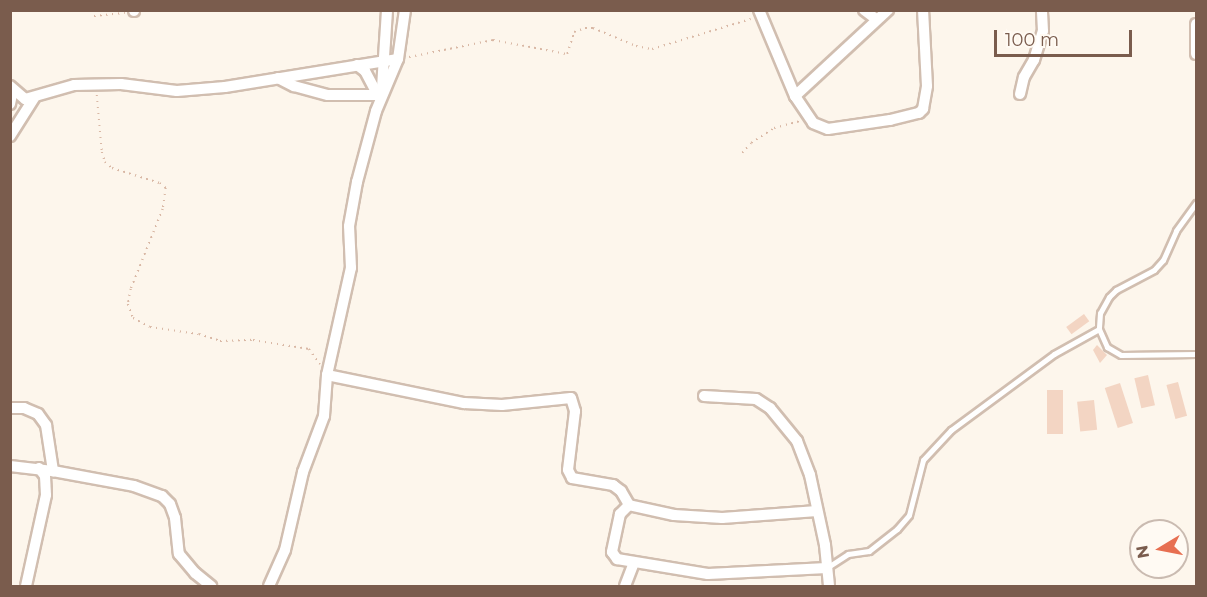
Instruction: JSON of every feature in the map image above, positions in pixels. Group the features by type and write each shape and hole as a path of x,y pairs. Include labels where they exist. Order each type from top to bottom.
{"street":[{"path":"269,586 285,550 303,472 324,416 327,375 351,268 349,226 357,182 386,62 387,10"},
{"path":"379,97 398,59 405,10"},
{"path":"864,10 876,20"},
{"path":"795,96 888,10"},
{"path":"759,13 795,96 813,123 828,129 842,129 919,113 926,102 927,86 923,10"},
{"path":"1020,94 1024,77 1034,60 1043,31 1042,10"},
{"path":"1197,24 1197,54"},
{"path":"10,105 12,88 30,98 74,85 121,84 177,92 398,59"},
{"path":"357,65 365,71 379,97"},
{"path":"278,78 294,86 328,94 379,97"},
{"path":"10,136 30,98"},
{"path":"327,375 464,404 502,405 571,398 575,411 568,470 572,478 613,485 621,491 629,505 674,515 722,518 817,511"},
{"path":"704,396 756,399 770,408 797,441 810,475 829,586"},
{"path":"10,408 24,408 38,414 46,425 53,471"},
{"path":"10,466 39,468 134,486 162,496 170,504 175,518 179,554 211,586"},
{"path":"26,586 46,495 45,476 39,468"},
{"path":"629,505 620,514 612,552 617,559 708,574 827,568"},
{"path":"625,586 634,563"}],"lane":[{"path":"10,105 30,98"},
{"path":"1197,203 1176,231 1163,260 1154,270 1109,297 1100,313 1099,329 1107,347 1121,355 1197,354"},
{"path":"827,568 848,554 869,551 897,529 909,515 923,460 951,430 1054,354 1099,329"}],"path":[{"path":"94,16 134,11"},
{"path":"398,59 494,40 567,54 574,32 585,28 592,28 636,46 652,49 759,13"},
{"path":"97,85 102,152 105,162 112,168 160,183 166,188 163,209 131,289 128,304 134,318 150,327 199,334 220,341 253,340 309,349 327,375"},
{"path":"742,153 751,143 774,129 792,122 813,123"}],"building":[{"path":"1084,314 1089,321 1071,334 1066,327"},
{"path":"1097,345 1107,355 1100,363 1093,350"},
{"path":"1148,375 1155,405 1141,408 1134,378"},
{"path":"1178,382 1187,416 1175,419 1166,385"},
{"path":"1120,383 1133,423 1118,428 1105,388"},
{"path":"1047,390 1063,390 1063,434 1047,434"},
{"path":"1094,400 1097,430 1080,432 1077,402"}]}
